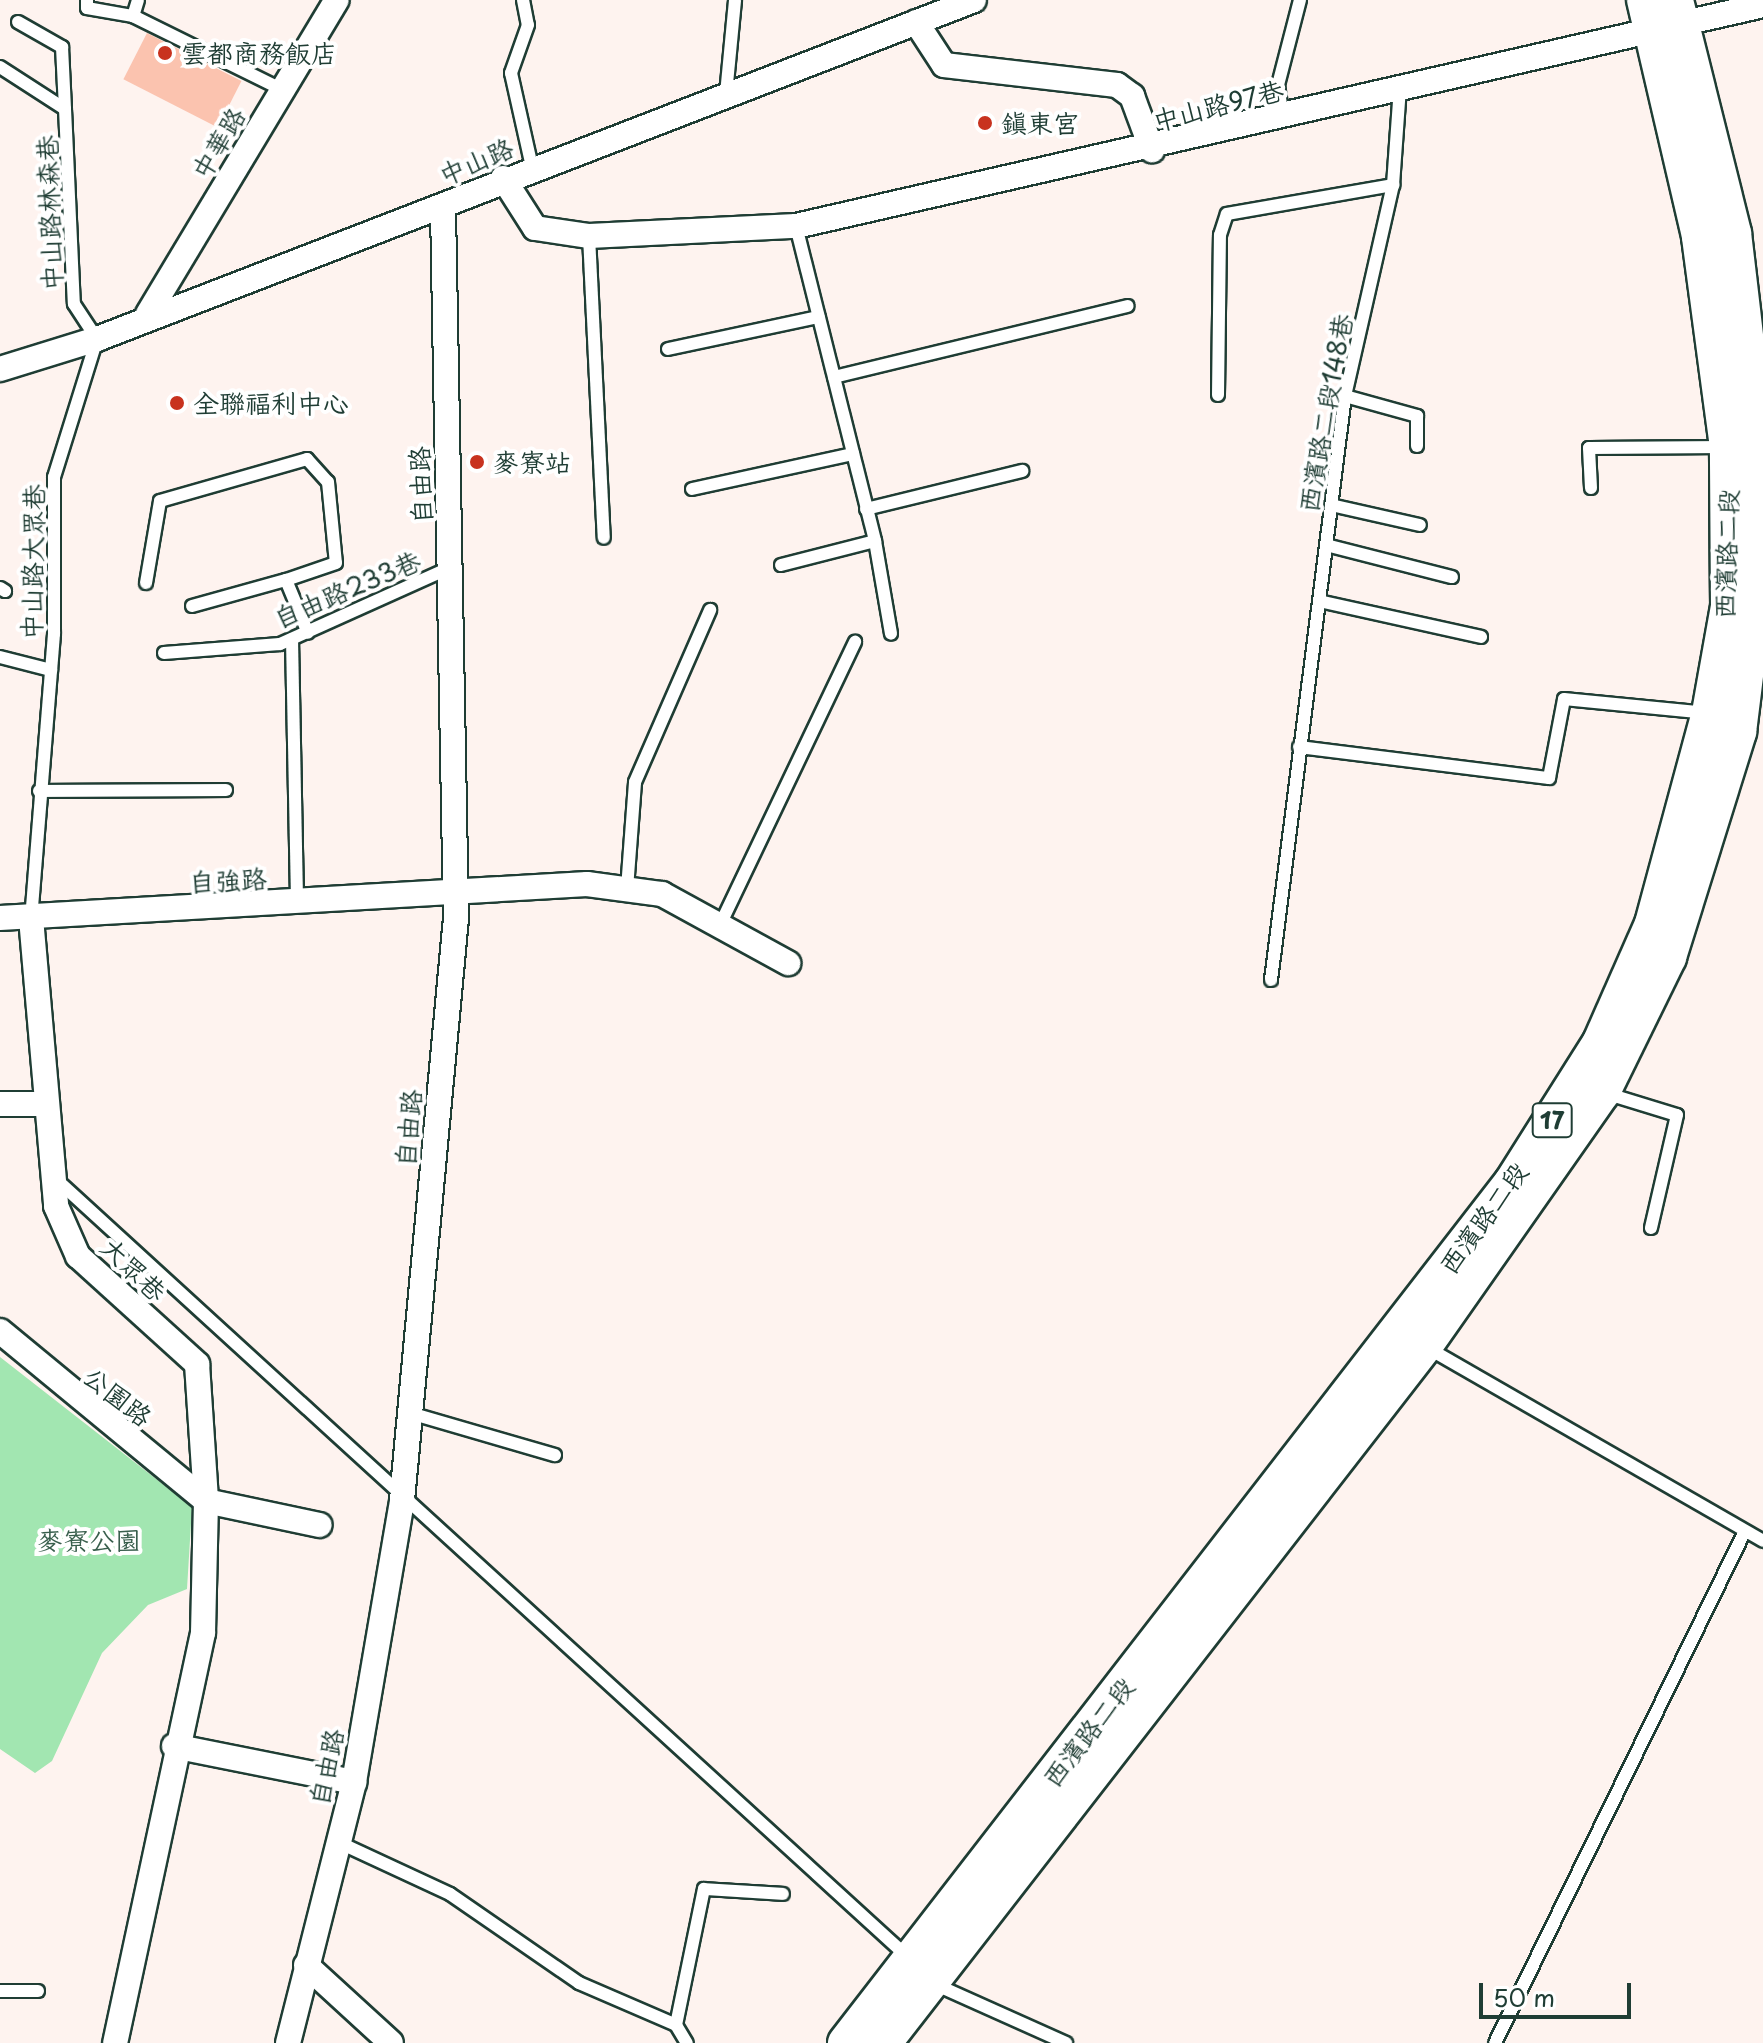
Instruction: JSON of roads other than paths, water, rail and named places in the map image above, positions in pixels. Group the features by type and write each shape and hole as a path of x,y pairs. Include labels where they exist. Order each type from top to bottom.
{"main road":[{"name":"西濱路二段","path":"846,2043 921,1971 1602,1092 1668,957 1735,726 1729,606 1749,447 1700,236 1663,12"},
{"name":"西濱路二段","path":"1413,1337 1601,1042 1735,726"},
{"name":"西濱路二段","path":"883,2043 921,1971"}],"street":[{"name":"中華路","path":"148,314 337,0"},
{"name":"中山路","path":"0,369 97,339 148,314 443,206 503,178 974,0"},
{"name":"中山路97巷","path":"503,178 535,228 589,236 796,226 1152,150 1400,88 1663,12 1763,5"},
{"path":"916,22 944,65 1117,85 1132,96 1152,150"},
{"name":"自由路","path":"288,2043 354,1782 402,1500 458,891 443,206"},
{"name":"自強路","path":"0,918 297,905 458,891 627,889 662,894 788,963"},
{"name":"大眾巷","path":"31,918 45,1104 58,1181 56,1206 78,1256 197,1364 206,1501"},
{"path":"0,1104 45,1104"},
{"name":"公園路","path":"0,1331 206,1501"},
{"path":"115,2043 174,1746 203,1633 206,1501 320,1525"},
{"path":"174,1746 354,1782"},
{"path":"306,1965 391,2043"}],"lane":[{"path":"87,0 87,8 133,16 283,90"},
{"path":"133,16 138,0"},
{"path":"523,0 528,25 511,73 532,167"},
{"path":"726,94 735,0"},
{"path":"1283,117 1278,85 1300,0"},
{"path":"18,22 62,47 65,109"},
{"name":"中山路林森巷","path":"0,67 65,109 74,304 97,339"},
{"name":"西濱路二段148巷","path":"1271,980 1345,396 1393,185 1400,88"},
{"path":"1218,395 1220,235 1227,214 1393,185"},
{"path":"796,226 875,541 891,634"},
{"path":"589,236 604,538"},
{"path":"834,377 1128,306"},
{"path":"668,349 819,317"},
{"name":"中山路大眾巷","path":"31,918 51,670 54,477 97,339"},
{"path":"1345,396 1417,416 1417,446"},
{"path":"1591,488 1589,448 1749,447"},
{"path":"692,489 853,454"},
{"path":"146,583 160,501 307,459 328,482 336,563 192,606"},
{"path":"866,509 1022,471"},
{"path":"1331,505 1420,525"},
{"path":"781,565 875,541"},
{"path":"1326,545 1452,577"},
{"name":"自由路233巷","path":"164,653 292,639 451,567"},
{"path":"286,580 308,633"},
{"path":"1319,601 1481,637"},
{"path":"627,889 635,782 710,610"},
{"path":"292,639 297,905"},
{"path":"720,925 855,642"},
{"path":"0,657 51,670"},
{"path":"1299,747 1549,778 1564,699 1735,726"},
{"path":"39,791 226,790"},
{"path":"1602,1092 1677,1115 1651,1228"},
{"path":"58,1181 402,1500 868,1913 942,1993 1066,2043"},
{"path":"1413,1337 1744,1533 1763,1541"},
{"path":"410,1413 555,1455"},
{"path":"1495,2043 1744,1533"},
{"path":"338,1842 450,1894 579,1983 676,2025 687,2043"},
{"path":"676,2025 704,1889 783,1894"},
{"path":"0,1991 38,1991"}],"place":[{"name":"雲都商務飯店","path":"165,53"},
{"name":"鎮東宮","path":"985,123"},
{"name":"全聯福利中心","path":"177,403"},
{"name":"麥寮站","path":"477,462"}],"park label":[{"name":"麥寮公園","path":"89,1540"}]}
